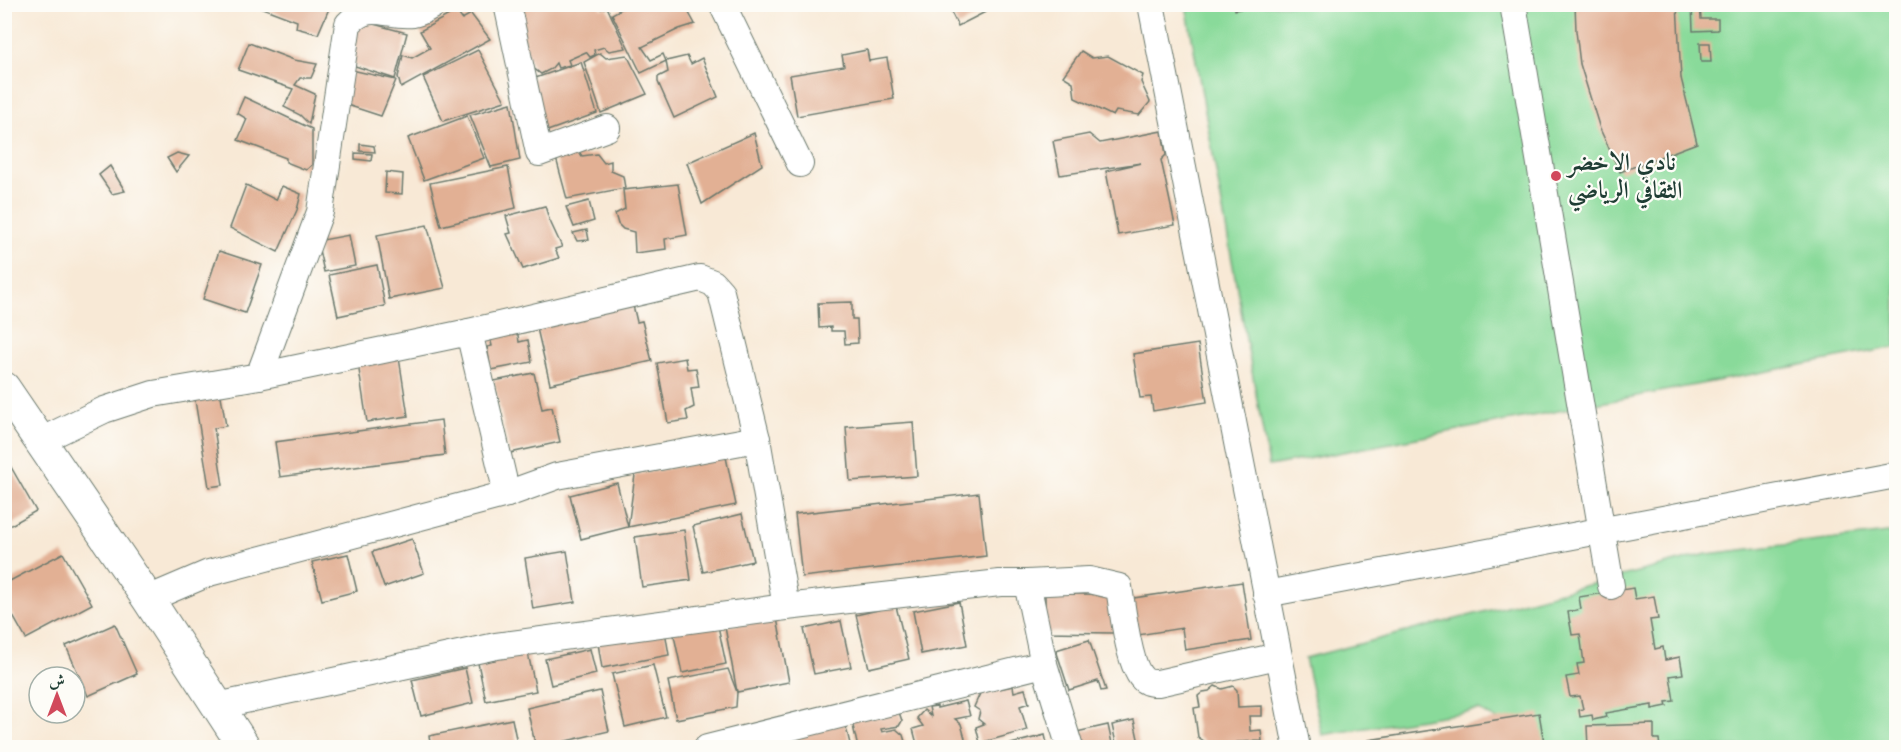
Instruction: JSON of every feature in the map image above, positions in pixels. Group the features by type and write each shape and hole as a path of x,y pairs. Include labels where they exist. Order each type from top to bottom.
{"street":[{"path":"259,376 320,212 327,179 348,24 356,14 366,8 412,14 420,13 435,4"},
{"path":"507,4 539,153 607,128"},
{"path":"722,4 800,164"},
{"path":"1151,4 1297,747"},
{"path":"1513,4 1611,586"},
{"path":"40,441 104,410 153,394 259,376 469,332 700,278 713,284 722,292 757,439 786,607"},
{"path":"469,332 507,494"},
{"path":"4,388 148,599 245,747"},
{"path":"148,599 209,573 507,494 557,476 757,439"},
{"path":"1266,594 1896,475"},
{"path":"217,706 496,646 786,607 1000,583 1089,580 1119,587 1125,633 1139,674 1150,682 1158,683 1278,656"},
{"path":"1027,583 1044,664 1070,747"},
{"path":"707,747 1044,664"}],"green space":[{"name":"نادي الاخضر الثقافي الرياضي","path":"1186,5 1896,5 1896,347 1269,466"},
{"path":"1896,532 1896,747 1547,747 1479,710 1322,735 1305,658 1707,554"}],"building":[{"path":"252,4 331,4 318,34 296,28 297,21"},
{"path":"510,4 599,4 601,9 607,7 626,48 609,51 604,47 594,50 595,55 590,57 586,52 568,60 570,65 558,68 556,63 551,69 541,74 532,67"},
{"path":"624,4 684,4 695,24 642,47 651,60 663,54 666,61 641,73 612,14 625,7"},
{"path":"947,4 1001,4 958,26"},
{"path":"1234,4 1258,4 1258,6 1235,10"},
{"path":"1575,4 1677,4 1681,78 1697,143 1620,172 1600,129 1580,64"},
{"path":"1692,4 1700,4 1701,19 1718,19 1718,30 1693,31"},
{"path":"456,11 462,19 471,14 490,39 401,88 398,77 403,55 412,58 430,48 420,31"},
{"path":"355,19 407,33 395,79 346,63"},
{"path":"249,43 294,60 317,64 311,78 300,78 295,85 315,94 309,124 300,115 284,107 293,89 238,70"},
{"path":"1700,43 1710,43 1711,62 1701,62"},
{"path":"478,50 505,101 443,121 423,77"},
{"path":"867,50 869,61 887,58 894,99 797,116 790,75 844,66 842,55"},
{"path":"1081,51 1092,58 1108,56 1143,75 1141,82 1150,102 1139,115 1116,111 1113,116 1075,98 1073,82 1063,76"},
{"path":"600,53 606,58 627,55 647,94 601,113 584,62"},
{"path":"687,56 691,64 702,58 718,97 674,118 658,82 658,77 668,72 666,61"},
{"path":"581,62 597,113 542,133 527,81"},
{"path":"343,68 396,80 381,116 347,105"},
{"path":"244,97 312,129 312,165 306,170 286,162 286,158 238,140 247,119 237,113"},
{"path":"511,103 520,160 491,167 470,115"},
{"path":"467,116 484,158 424,180 408,138"},
{"path":"1162,131 1166,155 1161,160 1175,225 1118,235 1106,171 1141,163 1060,175 1053,141 1089,134 1100,143"},
{"path":"754,133 762,165 702,204 687,163"},
{"path":"360,144 374,146 375,152 360,151"},
{"path":"577,149 582,156 597,154 604,163 611,161 611,171 623,176 625,188 567,199 556,158"},
{"path":"177,153 189,156 176,172 167,158"},
{"path":"355,153 372,154 371,161 355,159"},
{"path":"110,166 125,191 112,194 99,175"},
{"path":"508,167 516,208 441,226 430,183"},
{"path":"386,172 403,174 402,194 385,193"},
{"path":"678,184 687,235 665,239 666,249 635,253 634,232 623,229 618,224 615,214 625,209 623,190"},
{"path":"246,185 276,200 282,186 301,194 297,210 278,252 230,228"},
{"path":"589,201 594,221 574,227 566,207"},
{"path":"545,206 562,247 555,249 559,258 523,269 507,234 511,233 506,216"},
{"path":"427,225 445,288 389,299 377,235"},
{"path":"587,230 589,240 577,241 573,233"},
{"path":"349,235 355,266 324,272 317,241"},
{"path":"219,251 262,265 245,313 203,299"},
{"path":"377,265 385,306 338,316 329,275"},
{"path":"852,302 852,319 857,319 858,343 845,344 844,331 831,331 831,327 819,328 818,303"},
{"path":"633,305 637,322 642,321 652,361 550,384 536,324"},
{"path":"517,328 519,342 528,340 532,362 491,370 487,347 492,346 489,333"},
{"path":"1198,344 1207,402 1153,411 1151,397 1140,398 1133,354"},
{"path":"398,351 408,416 367,422 357,357"},
{"path":"685,358 687,369 696,368 699,387 691,388 694,407 686,411 688,420 668,423 657,363"},
{"path":"534,373 542,409 552,407 560,442 510,453 494,381"},
{"path":"219,384 226,426 214,428 223,485 209,487 193,388"},
{"path":"441,420 445,455 280,477 275,442"},
{"path":"913,422 917,476 850,481 846,427"},
{"path":"726,457 736,505 628,527 635,475"},
{"path":"7,460 36,511 4,529 4,462"},
{"path":"617,483 628,527 581,539 570,495"},
{"path":"979,493 986,556 802,577 795,514"},
{"path":"742,514 753,561 703,572 693,526"},
{"path":"684,530 691,580 642,587 635,537"},
{"path":"412,539 424,573 384,587 372,552"},
{"path":"567,551 575,602 533,609 525,558"},
{"path":"63,553 92,604 26,639 4,600 4,584"},
{"path":"348,554 357,591 322,600 312,562"},
{"path":"1242,582 1251,640 1185,650 1182,628 1132,636 1127,599"},
{"path":"1633,588 1635,599 1654,596 1658,619 1650,620 1655,649 1663,647 1665,660 1680,657 1683,674 1670,676 1674,701 1666,702 1667,706 1652,709 1652,705 1606,713 1607,717 1593,720 1592,715 1580,717 1579,710 1583,709 1580,696 1570,697 1566,677 1579,675 1577,664 1584,663 1580,634 1572,635 1568,612 1581,609 1579,597"},
{"path":"1045,594 1114,594 1113,633 1045,632"},
{"path":"959,602 967,645 921,654 913,611"},
{"path":"896,606 909,659 869,668 856,615"},
{"path":"777,618 789,682 737,692 725,627"},
{"path":"717,621 726,664 682,673 673,631"},
{"path":"841,621 851,667 814,674 804,629"},
{"path":"115,624 137,674 88,696 87,665 74,665 66,646"},
{"path":"664,625 669,655 602,668 597,637"},
{"path":"1089,640 1106,690 1101,691 1098,681 1069,690 1056,650"},
{"path":"590,649 596,674 551,685 545,659"},
{"path":"528,653 536,691 486,701 478,663"},
{"path":"653,665 666,717 625,727 612,674"},
{"path":"465,668 473,703 421,716 412,680"},
{"path":"728,669 737,692 736,707 676,719 668,681"},
{"path":"992,683 1000,689 1013,686 1014,692 1025,689 1029,703 1020,706 1027,730 980,743 976,727 984,724 978,719 980,711 974,707 982,689"},
{"path":"1215,686 1222,689 1233,686 1237,690 1238,707 1262,706 1262,716 1249,716 1250,731 1261,730 1262,741 1237,742 1233,748 1203,748 1204,741 1198,737 1194,708 1200,707 1198,696"},
{"path":"600,691 609,731 536,748 527,708"},
{"path":"966,701 970,716 955,719 961,724 966,742 943,748 918,748 913,729 923,726 917,718 924,710 931,716 929,707 937,706 937,708"},
{"path":"899,712 902,721 899,726 881,729 882,732 896,729 903,735 907,748 858,748 851,717"},
{"path":"1539,713 1545,748 1370,748 1369,740"},
{"path":"512,719 518,748 431,748 429,736"},
{"path":"1134,720 1140,748 1117,748 1112,725"},
{"path":"845,723 851,748 796,748 793,735"},
{"path":"1654,724 1654,739 1659,739 1660,748 1588,748 1587,726"},
{"path":"1108,725 1113,748 1075,748 1072,733"},
{"path":"1045,735 1048,748 999,748 999,747"}],"place":[{"name":"نادي الاخضر الثقافي الرياضي","path":"1556,176"}]}
